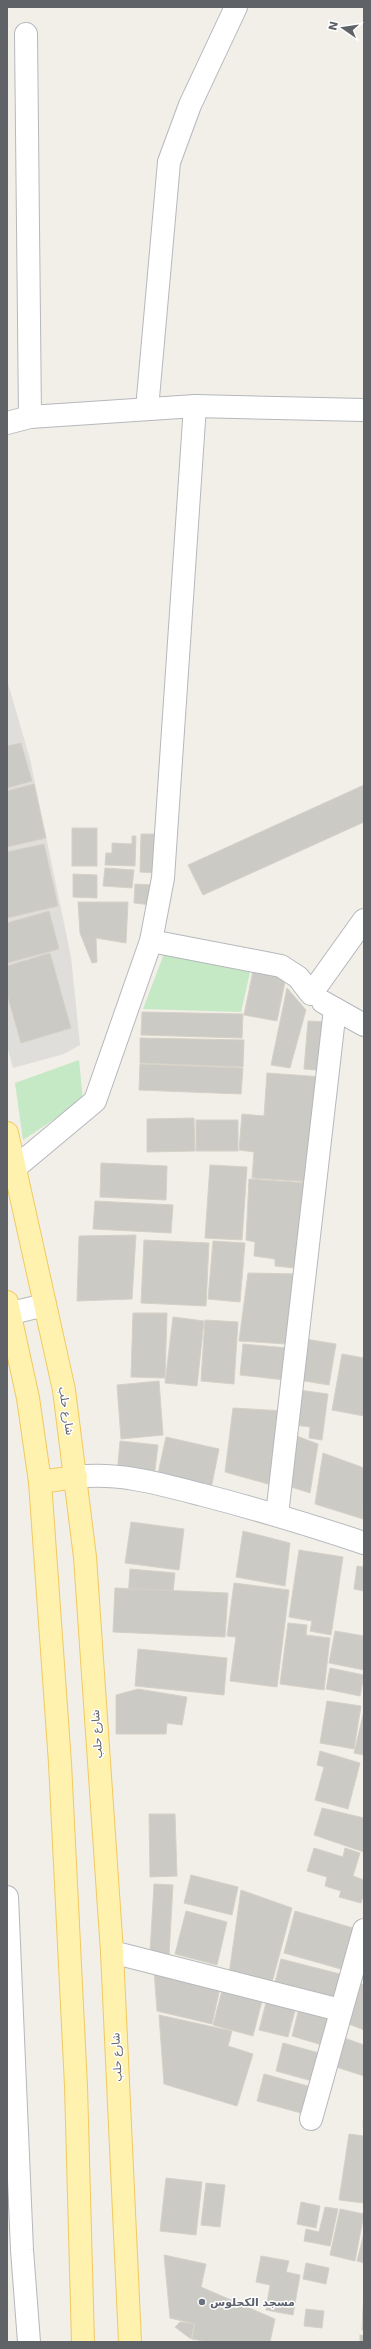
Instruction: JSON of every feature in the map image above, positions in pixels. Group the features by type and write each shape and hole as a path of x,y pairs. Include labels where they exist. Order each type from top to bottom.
{"main road":[{"name":"شارع حلب","path":"7,1133 16,1167 64,1390 85,1557 112,1952 130,2342"},
{"path":"8,1309 28,1398 40,1482 61,1778 75,2078 83,2342"},
{"path":"40,1482 76,1477"}],"street":[{"path":"147,409 169,162 190,105 236,7"},
{"path":"26,34 30,417"},
{"path":"16,1167 95,1101 151,941 164,878 195,406"},
{"path":"7,423 30,417 195,406 364,410"},
{"path":"311,994 364,920"},
{"path":"151,941 281,966 298,977 311,994 364,1025"},
{"path":"277,1515 335,1009"},
{"path":"8,1309 45,1305"},
{"path":"76,1477 96,1475 130,1478 277,1515 364,1543"},
{"path":"7,1897 14,2252 29,2342"},
{"path":"311,2119 340,2010 364,1930"},
{"path":"112,1952 340,2010"}],"shaded area":[{"path":"7,680 30,759 71,957 80,1045 64,1054 13,1068 7,1046"}],"green space":[{"path":"164,954 250,972 241,1012 143,1009"},
{"path":"79,1060 83,1100 23,1140 15,1083"}],"building":[{"path":"21,743 32,781 7,788 7,746"},
{"path":"34,784 46,838 7,847 7,791"},
{"path":"364,785 364,822 203,895 188,865"},
{"path":"72,828 97,828 97,866 72,866"},
{"path":"141,834 158,834 156,873 140,872"},
{"path":"132,836 136,836 135,866 105,865 106,853 112,853 112,843 132,844"},
{"path":"44,844 58,906 7,918 7,852"},
{"path":"105,868 134,870 132,888 103,886"},
{"path":"73,874 97,875 97,898 73,897"},
{"path":"135,884 153,885 152,905 134,903"},
{"path":"78,902 128,902 126,943 96,938 97,962 92,963 80,933"},
{"path":"49,911 59,949 7,963 7,923"},
{"path":"50,953 71,1028 21,1043 7,994 7,966"},
{"path":"254,966 287,972 277,1021 244,1015"},
{"path":"287,988 306,1010 290,1068 271,1065"},
{"path":"142,1012 243,1014 242,1038 141,1035"},
{"path":"308,1021 329,1022 326,1071 304,1069"},
{"path":"140,1038 244,1040 243,1067 140,1063"},
{"path":"140,1064 243,1068 241,1094 139,1090"},
{"path":"267,1073 323,1077 312,1182 252,1178 254,1152 239,1150 242,1114 264,1116"},
{"path":"194,1118 195,1151 147,1152 147,1119"},
{"path":"196,1120 238,1120 238,1151 196,1151"},
{"path":"101,1163 167,1166 166,1200 100,1197"},
{"path":"210,1165 247,1167 242,1240 205,1238"},
{"path":"249,1179 309,1183 295,1268 275,1266 275,1259 254,1256 255,1242 246,1240"},
{"path":"95,1201 173,1205 171,1233 93,1229"},
{"path":"136,1235 132,1299 77,1301 79,1236"},
{"path":"144,1240 209,1243 206,1306 141,1303"},
{"path":"213,1241 245,1243 240,1302 208,1299"},
{"path":"248,1273 299,1274 287,1344 239,1341"},
{"path":"133,1313 167,1313 165,1378 131,1377"},
{"path":"173,1317 204,1321 197,1386 165,1383"},
{"path":"205,1320 238,1322 234,1384 201,1381"},
{"path":"305,1339 336,1344 329,1385 298,1380"},
{"path":"243,1344 288,1348 285,1380 240,1375"},
{"path":"342,1354 364,1358 364,1416 332,1410"},
{"path":"159,1381 163,1435 121,1439 117,1385"},
{"path":"299,1390 328,1394 322,1440 309,1438 310,1427 294,1425"},
{"path":"233,1408 285,1411 275,1486 225,1472"},
{"path":"294,1435 318,1444 310,1493 285,1485"},
{"path":"166,1437 219,1449 211,1489 157,1478"},
{"path":"120,1441 158,1445 154,1478 117,1474"},
{"path":"323,1453 364,1468 363,1519 315,1504"},
{"path":"131,1522 184,1529 179,1570 125,1563"},
{"path":"243,1531 290,1543 285,1586 236,1577"},
{"path":"299,1550 343,1557 331,1635 310,1631 312,1621 289,1617"},
{"path":"357,1566 364,1567 364,1591 354,1589"},
{"path":"130,1569 175,1573 172,1602 128,1598"},
{"path":"234,1583 289,1590 277,1687 230,1681 236,1637 227,1636"},
{"path":"115,1588 228,1593 225,1637 113,1632"},
{"path":"288,1623 307,1625 306,1635 330,1638 324,1690 280,1684"},
{"path":"335,1631 364,1636 364,1670 329,1663"},
{"path":"138,1649 227,1658 224,1695 135,1686"},
{"path":"330,1668 364,1675 360,1696 326,1689"},
{"path":"138,1689 187,1697 182,1725 167,1723 166,1734 116,1734 116,1695"},
{"path":"327,1701 361,1706 354,1749 320,1743"},
{"path":"364,1711 364,1755 354,1753"},
{"path":"320,1751 360,1763 348,1809 315,1800 324,1767 317,1765"},
{"path":"322,1808 364,1818 364,1852 314,1835"},
{"path":"149,1814 175,1814 177,1876 150,1877"},
{"path":"314,1848 343,1857 345,1848 360,1853 353,1876 364,1880 364,1893 361,1903 339,1897 341,1891 325,1886 327,1877 307,1871"},
{"path":"191,1875 238,1887 232,1915 184,1903"},
{"path":"154,1884 173,1885 169,1955 150,1953"},
{"path":"241,1890 292,1908 271,1986 229,1974"},
{"path":"186,1911 227,1922 217,1965 175,1954"},
{"path":"295,1911 360,1930 348,1971 284,1953"},
{"path":"281,1959 344,1975 337,2001 274,1986"},
{"path":"154,1969 220,1988 212,2024 157,2011"},
{"path":"359,1983 364,1985 364,2030 344,2022"},
{"path":"223,1987 263,1997 253,2036 213,2025"},
{"path":"267,1999 296,2007 288,2037 259,2030"},
{"path":"300,2004 331,2012 322,2045 292,2036"},
{"path":"159,2015 232,2031 228,2046 253,2054 237,2106 164,2084"},
{"path":"339,2036 364,2045 364,2076 330,2065"},
{"path":"283,2043 319,2053 312,2081 276,2071"},
{"path":"264,2074 308,2086 301,2113 257,2101"},
{"path":"349,2134 364,2136 364,2203 339,2200"},
{"path":"166,2178 202,2182 196,2235 160,2231"},
{"path":"206,2183 225,2185 220,2227 201,2225"},
{"path":"301,2202 320,2206 316,2228 297,2224"},
{"path":"325,2207 338,2209 330,2246 304,2241 306,2229 319,2232"},
{"path":"340,2209 364,2214 355,2261 330,2255"},
{"path":"364,2233 364,2263 357,2261"},
{"name":"مسجد الكحلوس","path":"164,2255 206,2264 201,2287 275,2319 270,2342 209,2342 192,2339 195,2324 170,2318"},
{"path":"261,2256 289,2261 286,2272 300,2275 293,2315 266,2310 270,2285 256,2282"},
{"path":"306,2263 329,2268 326,2284 303,2279"},
{"path":"364,2289 364,2330 362,2330"},
{"path":"306,2309 324,2311 322,2328 304,2326"},
{"path":"180,2322 194,2324 191,2339 175,2327"},
{"path":"360,2335 364,2335 364,2342 360,2342"}],"place":[{"name":"مسجد الكحلوس","path":"202,2302"}]}
